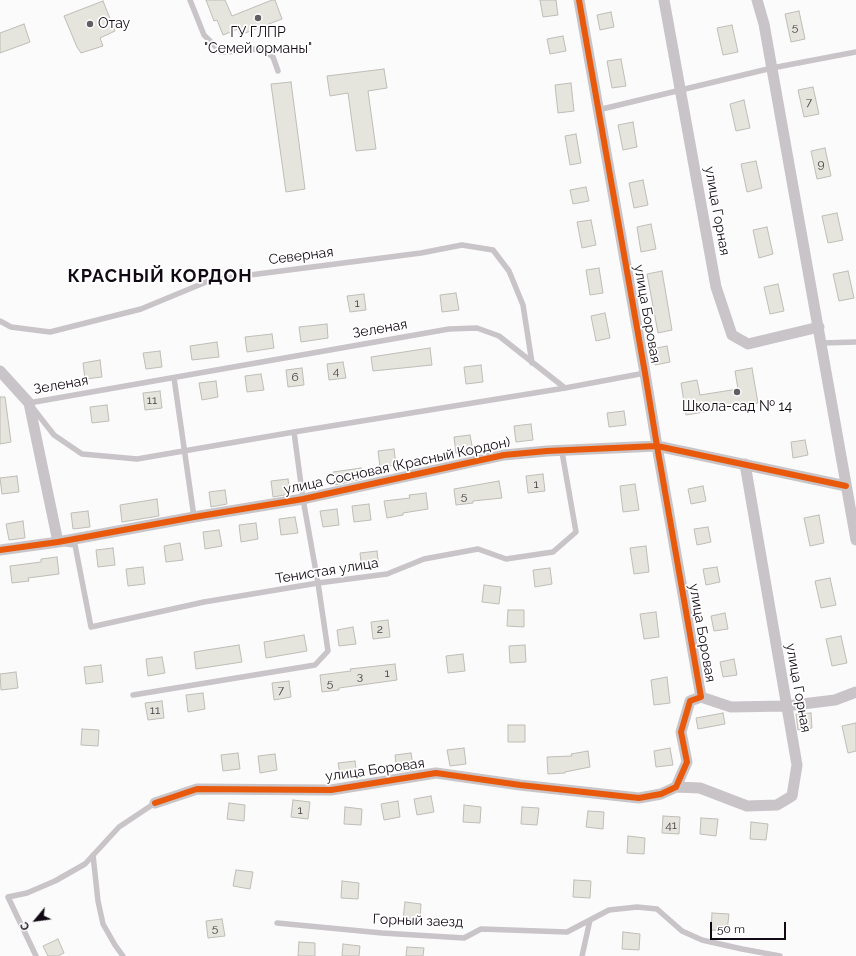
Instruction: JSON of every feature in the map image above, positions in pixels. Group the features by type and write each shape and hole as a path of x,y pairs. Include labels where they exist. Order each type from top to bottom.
{"street":[{"name":"улица Боровая","path":"155,803 197,789 331,790 436,773 520,785 640,798 661,794 676,787 687,762 681,732 690,701 701,697 579,0"},
{"name":"улица Горная","path":"664,0 716,287 732,335 748,344 819,327"},
{"path":"757,0 764,24 856,540"},
{"path":"0,371 29,403 58,542"},
{"name":"улица Сосновая (Красный Кордон)","path":"0,550 58,542 303,499 504,455 547,451 562,452 657,446 846,486"},
{"name":"улица Горная","path":"676,787 700,788 747,806 777,805 792,796 797,765 745,464"},
{"path":"701,697 731,707 786,706 835,700 856,692"}],"lane":[{"path":"190,0 204,35 221,52 247,51 260,48 272,57 278,71"},
{"path":"598,110 772,68 856,52"},
{"name":"Северная","path":"0,321 12,326 50,332 141,308 211,280 421,253 462,245 493,250 509,271 523,305 532,363"},
{"name":"Зеленая","path":"565,388 499,336 477,328 449,329 29,403 54,435 82,454 137,459 565,388 645,373"},
{"path":"822,343 856,342"},
{"path":"174,378 194,517"},
{"path":"133,695 315,665 328,651 303,499 294,432"},
{"name":"Тенистая улица","path":"58,542 75,545 91,626 204,602 318,583 387,574 424,559 478,549 506,559 553,552 576,532 562,452"},
{"path":"36,956 8,897 27,893 85,864 119,826 155,803"},
{"path":"93,855 98,901 103,924 123,956"},
{"name":"Горный заезд","path":"277,923 382,933 464,938 481,929 567,932 609,910 637,907 657,909 682,931 702,940 780,956"},
{"path":"582,956 590,920"}],"building":[{"name":"ГУ ГЛПР \"Семей орманы\"","path":"206,0 225,0 232,16 275,0 282,19 240,35 238,29 223,35 217,20 214,21"},
{"path":"540,0 556,0 558,15 543,17"},
{"name":"Отау","path":"103,1 115,31 100,38 103,46 81,53 64,16"},
{"path":"799,11 805,39 791,42 785,14"},
{"path":"611,12 614,27 600,30 597,15"},
{"path":"24,24 30,42 0,53 0,33"},
{"path":"732,25 738,52 723,55 717,28"},
{"path":"563,36 566,51 550,54 547,39"},
{"path":"621,59 626,86 612,88 607,61"},
{"path":"384,69 387,88 368,91 376,149 356,151 348,93 330,96 327,76"},
{"path":"291,82 305,189 286,192 271,84"},
{"path":"571,83 574,111 558,113 555,85"},
{"path":"813,87 819,114 804,117 798,90"},
{"path":"744,100 750,128 736,131 730,104"},
{"path":"633,122 637,147 623,150 618,125"},
{"path":"576,134 581,163 570,165 565,136"},
{"path":"825,148 831,176 817,179 811,151"},
{"path":"756,161 762,188 747,192 741,164"},
{"path":"643,180 648,205 634,208 629,183"},
{"path":"586,187 589,201 573,204 570,190"},
{"path":"837,213 843,240 828,243 822,216"},
{"path":"591,220 596,245 582,248 577,222"},
{"path":"651,224 656,249 641,252 637,227"},
{"path":"767,227 773,254 759,258 753,230"},
{"path":"599,268 603,293 590,295 586,270"},
{"path":"662,271 672,330 658,333 647,274"},
{"path":"848,271 854,298 839,301 833,274"},
{"path":"778,284 784,311 770,314 764,287"},
{"path":"456,293 459,310 442,312 440,295"},
{"path":"364,294 366,310 350,312 347,296"},
{"path":"605,313 610,338 596,341 591,316"},
{"path":"327,324 328,338 301,342 299,327"},
{"path":"272,334 274,348 247,352 245,337"},
{"path":"217,342 219,357 192,360 190,346"},
{"path":"667,346 670,362 655,365 652,349"},
{"path":"430,348 432,365 373,371 371,357"},
{"path":"160,351 162,367 146,369 143,353"},
{"path":"100,360 102,377 85,379 83,363"},
{"path":"343,362 346,378 329,380 327,364"},
{"path":"481,365 483,382 466,384 464,367"},
{"path":"302,368 304,385 288,387 286,370"},
{"name":"Школа-сад № 14","path":"752,368 758,403 686,415 681,383 697,380 700,395 738,389 735,371"},
{"path":"261,374 264,390 247,392 245,376"},
{"path":"216,381 218,397 202,400 199,383"},
{"path":"160,391 162,408 145,410 143,393"},
{"path":"0,397 5,397 11,442 0,444"},
{"path":"107,405 109,421 92,423 90,407"},
{"path":"624,411 626,425 609,427 607,413"},
{"path":"531,424 533,440 516,442 514,426"},
{"path":"470,435 473,451 456,453 454,437"},
{"path":"805,440 808,455 793,458 791,442"},
{"path":"394,449 396,465 380,467 378,451"},
{"path":"361,468 362,479 335,485 333,472"},
{"path":"543,474 545,491 528,493 526,476"},
{"path":"17,476 19,492 2,494 0,478"},
{"path":"288,479 290,494 273,497 271,481"},
{"path":"499,481 502,498 473,501 473,503 456,505 454,489"},
{"path":"635,484 639,510 623,512 620,486"},
{"path":"703,486 706,501 691,504 688,489"},
{"path":"225,490 227,504 211,507 209,492"},
{"path":"426,493 428,509 403,513 403,515 387,518 384,501 410,498 409,495"},
{"path":"157,499 159,516 122,522 120,505"},
{"path":"369,504 371,520 354,522 352,506"},
{"path":"337,509 339,525 323,527 320,511"},
{"path":"88,511 90,527 73,529 71,513"},
{"path":"819,515 824,543 810,546 804,518"},
{"path":"295,517 298,533 281,535 279,519"},
{"path":"23,521 25,538 9,540 6,524"},
{"path":"256,523 258,539 241,542 239,525"},
{"path":"708,527 711,542 697,545 694,529"},
{"path":"219,530 222,546 205,549 203,532"},
{"path":"180,543 183,560 166,562 164,546"},
{"path":"646,546 649,572 634,574 630,548"},
{"path":"113,548 115,565 98,567 96,550"},
{"path":"377,551 379,568 362,570 360,553"},
{"path":"57,557 59,574 28,578 29,581 12,583 10,566 41,562 41,559"},
{"path":"143,567 145,584 128,586 126,569"},
{"path":"717,567 720,582 706,585 703,569"},
{"path":"550,568 552,584 535,587 533,570"},
{"path":"830,578 836,605 821,608 815,581"},
{"path":"484,585 501,587 499,604 482,602"},
{"path":"508,610 524,610 524,627 507,626"},
{"path":"656,612 659,637 644,639 640,614"},
{"path":"725,613 728,629 714,631 711,616"},
{"path":"388,620 390,637 373,639 371,622"},
{"path":"353,627 356,644 339,646 337,630"},
{"path":"304,635 307,651 266,658 264,642"},
{"path":"841,636 847,663 832,666 826,639"},
{"path":"239,645 242,662 196,669 194,652"},
{"path":"525,645 526,662 510,663 509,646"},
{"path":"463,654 465,671 448,673 446,656"},
{"path":"162,657 165,673 148,676 146,659"},
{"path":"734,659 737,675 723,677 720,662"},
{"path":"395,664 397,680 339,688 339,690 322,692 320,675 351,671 350,669"},
{"path":"101,665 103,682 86,684 84,667"},
{"path":"16,672 18,688 1,690 0,674"},
{"path":"667,677 670,703 654,705 651,680"},
{"path":"289,681 291,697 274,700 272,683"},
{"path":"203,693 205,709 188,712 186,695"},
{"path":"162,701 164,718 148,720 145,703"},
{"path":"723,713 725,724 698,729 696,718"},
{"path":"811,713 812,728 798,730 796,714"},
{"path":"856,723 856,751 848,753 842,726"},
{"path":"508,725 525,725 525,742 508,742"},
{"path":"82,729 99,730 98,746 81,745"},
{"path":"464,748 466,764 450,766 447,750"},
{"path":"670,748 673,765 656,767 654,751"},
{"path":"588,751 590,767 565,773 548,774 547,757 572,756 571,754"},
{"path":"238,753 240,769 223,771 221,755"},
{"path":"411,753 414,770 397,772 395,755"},
{"path":"275,754 277,770 260,773 258,756"},
{"path":"355,761 357,777 341,779 338,763"},
{"path":"431,796 434,812 417,815 414,799"},
{"path":"293,800 310,802 308,819 291,817"},
{"path":"398,801 400,817 384,820 381,804"},
{"path":"229,803 245,805 244,821 227,819"},
{"path":"464,805 481,807 480,823 463,822"},
{"path":"345,807 362,809 361,825 344,824"},
{"path":"522,807 539,808 537,825 521,824"},
{"path":"588,811 604,812 603,829 586,827"},
{"path":"663,816 680,817 679,834 662,833"},
{"path":"701,818 718,819 716,836 700,834"},
{"path":"751,822 768,824 766,840 750,839"},
{"path":"628,836 645,838 644,854 627,853"},
{"path":"236,870 253,872 250,889 233,886"},
{"path":"574,880 591,881 590,898 573,897"},
{"path":"342,881 359,883 358,899 341,898"},
{"path":"405,902 421,904 420,920 403,919"},
{"path":"712,913 729,914 727,931 711,930"},
{"path":"222,919 225,936 208,938 206,921"},
{"path":"623,932 640,934 639,950 622,949"},
{"path":"58,939 64,953 58,956 48,956 43,946"},
{"path":"299,942 315,943 315,956 298,956"},
{"path":"343,944 360,946 359,956 342,956"},
{"path":"407,947 424,948 423,956 406,956"}],"cycle path":[{"path":"155,803 197,789 331,790 436,773 520,785 639,798 661,794 676,787 687,762 681,732 690,701 701,697 579,0"},
{"path":"0,550 58,542 303,499 504,455 547,451 657,446 846,486"}],"place":[{"name":"ГУ ГЛПР \"Семей орманы\"","path":"258,18"},
{"name":"Отау","path":"90,24"},
{"name":"Школа-сад № 14","path":"737,392"}],"district":[{"name":"КРАСНЫЙ КОРДОН","path":"160,277"}]}
